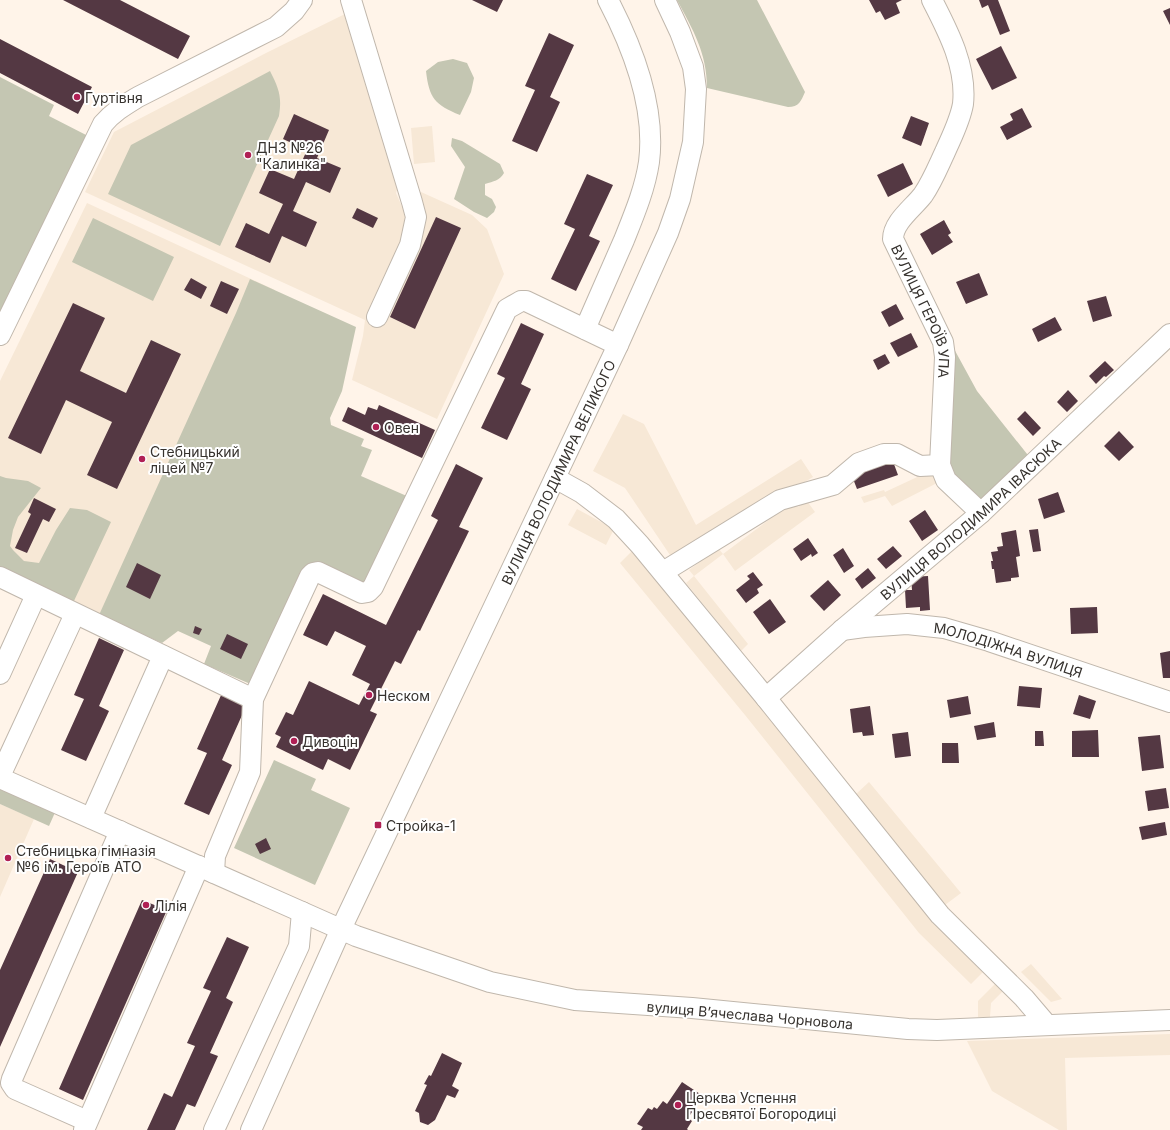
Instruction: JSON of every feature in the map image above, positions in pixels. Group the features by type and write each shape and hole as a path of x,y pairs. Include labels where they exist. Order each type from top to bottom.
{"street":[{"path":"0,335 103,124 111,114 138,97 276,27 294,11 302,0"},
{"path":"351,0 416,217 410,244 377,317"},
{"path":"585,329 633,218 649,161 648,122 642,81 623,29 608,0"},
{"name":"ВУЛИЦЯ ВОЛОДИМИРА ВЕЛИКОГО","path":"251,1130 341,929 618,345 668,233 680,199 693,142 696,89 692,67 680,32 665,0"},
{"name":"ВУЛИЦЯ ГЕРОЇВ УПА","path":"932,0 945,26 958,60 963,84 963,104 957,125 933,178 923,195 903,217 895,229 893,239 945,349 940,465 946,480 981,513"},
{"path":"120,831 11,1083 15,1089 86,1126 207,870 216,856 250,772 253,699 310,576 313,573 318,572 362,592 368,592 373,587 507,309 521,301 526,301 618,345"},
{"name":"ВУЛИЦЯ ВОЛОДИМИРА ІВАСЮКА","path":"766,698 842,630 981,513 1170,334"},
{"path":"663,572 780,500 833,485 859,463 884,454 897,454 920,466 940,465"},
{"path":"555,478 582,493 616,519 663,572 940,915 1024,998 1047,1025"},
{"path":"0,577 253,699"},
{"path":"0,674 36,595"},
{"path":"0,777 75,614"},
{"name":"МОЛОДІЖНА ВУЛИЦЯ","path":"842,630 907,624 944,628 989,641 1170,702"},
{"path":"91,818 163,656"},
{"name":"вулиця Вʼячеслава Чорновола","path":"0,777 356,936 486,981 575,1000 692,1008 908,1029 937,1030 1170,1020"},
{"path":"214,1130 299,946 302,912"}],"shaded area":[{"name":"ДНЗ №26 \"Калинка\"","path":"349,12 400,178 396,193 403,209 421,192 472,215 487,229 504,274 437,419 352,380 363,336 365,320 85,192 114,132 266,53"},
{"path":"432,126 435,162 414,164 411,128"},
{"name":"Стебницький ліцей №7","path":"87,203 275,290 99,615 0,569 0,381"},
{"path":"623,414 644,424 696,525 801,459 813,477 707,541 672,558 625,488 593,471"},
{"path":"928,472 939,482 892,506 885,496 864,503 861,497 884,490 885,492"},
{"path":"794,501 798,507 807,501 815,512 735,571 723,554"},
{"path":"577,509 614,529 606,545 568,525"},
{"path":"718,548 723,554 694,576 689,570"},
{"path":"632,551 758,704 932,921 983,972 971,984 919,933 745,715 620,563"},
{"path":"694,576 748,644 741,651 686,583"},
{"path":"869,782 961,893 945,905 856,794"},
{"name":"Стебницька гімназія №6 ім. Героїв АТО","path":"0,804 34,819 0,897"},
{"path":"1031,964 1062,999 1051,1002 1021,972"},
{"path":"995,984 1003,991 991,1003 990,1017 978,1017 978,1001"},
{"path":"1170,1034 1170,1055 1065,1058 1067,1130 1059,1130 992,1091 967,1041"}],"green space":[{"path":"677,0 757,0 805,92 799,103 795,106 788,107 707,88 705,64 702,53 694,32"},
{"path":"453,59 467,63 474,78 471,92 460,115 439,104 431,94 427,80 426,71 438,62"},
{"path":"270,71 279,93 279,116 220,246 108,194 131,145"},
{"path":"0,77 54,105 49,116 90,137 0,322"},
{"path":"452,138 462,141 500,164 504,173 498,179 485,184 485,195 492,199 496,207 494,212 487,218 474,212 454,199 465,167 451,146"},
{"path":"93,218 174,257 153,301 72,262"},
{"path":"250,279 356,327 342,391 330,418 331,425 364,439 361,446 372,450 361,476 409,497 368,586 312,563 255,686 204,664 211,646 178,631 162,643 99,615"},
{"path":"953,347 977,391 1031,459 983,505 951,475 946,438"},
{"path":"0,476 28,481 41,488 18,517 13,530 10,546 24,561 39,563 56,530 70,508 87,510 111,522 73,603 0,569"},
{"path":"274,760 316,779 311,790 350,808 315,885 234,848"},
{"path":"0,783 57,808 49,826 0,804"}],"building":[{"path":"63,0 120,0 190,36 178,59"},
{"path":"472,0 503,0 497,12"},
{"path":"869,0 902,0 896,3 900,13 885,20 880,11 876,13"},
{"path":"979,0 998,0 1010,31 1000,35 988,5 982,8"},
{"path":"1170,8 1170,25 1163,11"},
{"path":"549,33 574,45 550,97 560,102 537,152 512,141 535,90 525,86"},
{"path":"0,39 92,87 78,114 0,73"},
{"path":"1001,46 1017,78 992,90 976,59"},
{"path":"1022,108 1032,127 1007,140 1000,127 1013,120 1010,114"},
{"path":"294,114 329,130 317,158 341,168 330,193 306,182 293,211 317,222 306,247 282,236 270,263 235,247 246,223 269,234 283,204 259,193 270,169 294,179 307,150 283,139"},
{"path":"911,116 929,123 921,146 902,138"},
{"path":"903,163 913,184 888,197 877,175"},
{"path":"587,174 613,185 589,236 600,241 576,291 551,279 575,229 564,224"},
{"path":"357,208 378,218 373,228 352,218"},
{"path":"436,217 461,228 415,329 390,317"},
{"path":"944,220 951,233 948,235 953,242 932,255 920,234"},
{"path":"979,273 988,295 966,304 956,282"},
{"path":"191,278 207,287 201,299 184,290"},
{"path":"221,281 239,289 227,314 210,306"},
{"path":"1106,296 1112,316 1093,322 1087,301"},
{"path":"73,303 105,318 80,371 126,393 151,340 181,354 117,489 87,475 112,422 66,400 41,454 8,438"},
{"path":"896,304 904,319 889,327 881,312"},
{"path":"1055,317 1062,330 1038,342 1032,329"},
{"path":"521,323 544,334 521,384 531,389 507,440 481,428 505,378 497,374"},
{"path":"911,333 918,347 898,357 890,343"},
{"path":"885,354 890,363 878,370 873,360"},
{"path":"1105,361 1114,370 1106,377 1104,376 1096,384 1089,376"},
{"path":"1068,390 1078,401 1067,412 1057,402"},
{"path":"379,405 435,430 422,458 342,421 348,407 365,415 368,407 377,410"},
{"path":"1025,411 1041,428 1033,436 1017,419"},
{"path":"1119,431 1134,447 1119,461 1104,446"},
{"path":"891,456 898,475 857,489 850,471"},
{"path":"456,464 483,478 459,527 469,531 420,631 418,630 401,664 395,661 370,711 377,714 350,770 328,759 323,770 276,747 281,737 275,734 286,712 293,715 309,681 359,705 370,684 352,675 366,646 335,631 327,646 303,635 323,594 386,625 438,520 431,516"},
{"path":"1058,492 1065,512 1044,519 1038,499"},
{"path":"34,498 56,509 49,522 43,519 27,553 15,548 31,514 28,512"},
{"path":"925,510 938,530 922,541 909,521"},
{"path":"1038,529 1041,551 1033,552 1029,530"},
{"path":"1016,530 1020,556 1016,557 1019,577 1011,578 1011,581 996,583 994,569 992,569 991,561 993,561 991,552 998,551 997,547 1003,546 1001,533"},
{"path":"808,538 818,553 812,557 811,554 801,561 793,549"},
{"path":"893,546 902,556 886,569 877,559"},
{"path":"843,548 854,566 844,573 833,555"},
{"path":"137,563 161,575 150,599 126,587"},
{"path":"868,568 876,578 862,589 855,579"},
{"path":"753,572 763,585 757,589 759,593 746,603 736,590 750,579 747,576"},
{"path":"928,576 930,610 920,611 920,607 906,608 905,590 912,590 911,577"},
{"path":"828,580 841,595 824,611 810,596"},
{"path":"770,599 786,622 769,634 753,612"},
{"path":"1097,607 1098,633 1071,634 1070,608"},
{"path":"195,626 202,629 199,635 193,633"},
{"path":"227,634 248,644 241,659 220,649"},
{"path":"99,638 124,650 99,706 109,711 86,761 61,750 84,699 74,695"},
{"path":"1170,651 1170,678 1163,678 1160,653"},
{"path":"1019,686 1042,688 1040,708 1017,706"},
{"path":"222,693 247,704 222,760 232,765 209,815 184,804 207,753 197,749"},
{"path":"1079,695 1096,701 1090,719 1073,714"},
{"path":"968,696 971,714 950,718 947,700"},
{"path":"870,706 874,735 863,736 862,732 853,733 850,709"},
{"path":"994,722 996,737 977,740 974,726"},
{"path":"1098,730 1099,757 1072,757 1072,731"},
{"path":"1035,731 1043,731 1044,746 1035,746"},
{"path":"908,732 911,756 895,758 892,734"},
{"path":"1160,735 1164,768 1142,771 1138,737"},
{"path":"942,743 958,743 959,763 942,763"},
{"path":"1166,788 1169,808 1148,811 1145,791"},
{"path":"1165,822 1167,835 1142,840 1139,827"},
{"path":"266,838 271,849 260,854 255,844"},
{"path":"50,859 78,872 0,1047 0,970"},
{"path":"142,900 167,910 83,1100 59,1089"},
{"path":"227,937 249,947 226,998 233,1002 210,1053 218,1056 195,1107 187,1104 175,1130 147,1130 164,1093 172,1097 195,1046 187,1043 211,991 203,988"},
{"path":"442,1053 462,1063 452,1086 459,1090 455,1098 447,1095 435,1120 428,1125 420,1122 419,1113 415,1111 427,1085 424,1084 429,1075 431,1076"},
{"name":"Церква Успення Пресвятої Богородиці","path":"682,1082 703,1096 688,1118 692,1121 687,1129 688,1130 641,1130 643,1127 637,1124 648,1108 652,1110 654,1107 657,1109 663,1101 667,1104"}],"place":[{"name":"Гуртівня","path":"77,97"},
{"name":"ДНЗ №26 \"Калинка\"","path":"248,155"},
{"name":"Овен","path":"376,427"},
{"name":"Стебницький ліцей №7","path":"142,459"},
{"name":"Неском","path":"369,695"},
{"name":"Дивоцін","path":"294,741"},
{"name":"Стройка-1","path":"378,825"},
{"name":"Стебницька гімназія №6 ім. Героїв АТО","path":"8,858"},
{"name":"Лілія","path":"146,905"},
{"name":"Церква Успення Пресвятої Богородиці","path":"678,1105"}]}
